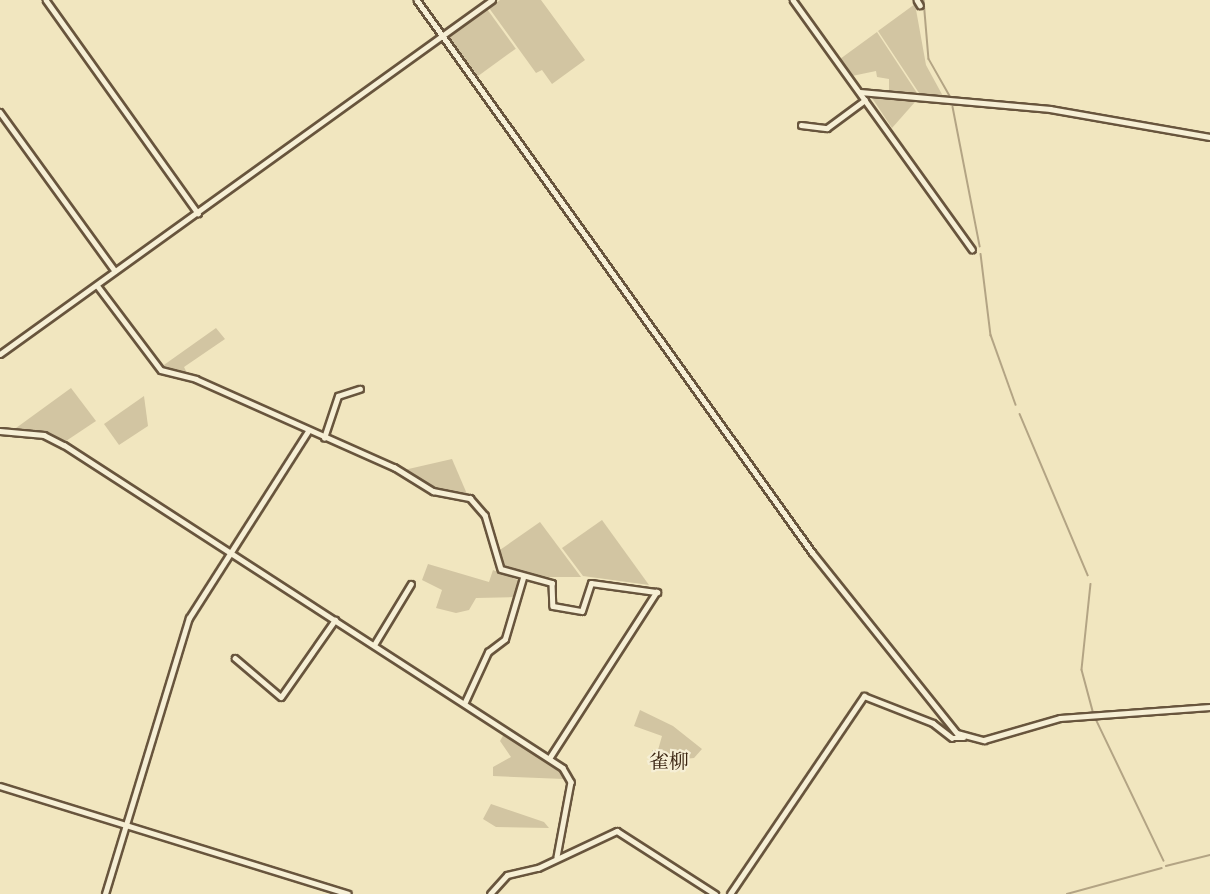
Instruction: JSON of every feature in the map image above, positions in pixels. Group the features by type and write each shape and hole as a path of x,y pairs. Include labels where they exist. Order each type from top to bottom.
{"street":[{"path":"46,0 198,213"},
{"path":"417,0 812,552 891,656 964,738"},
{"path":"0,354 492,0"},
{"path":"793,0 972,249"},
{"path":"860,92 1050,109 1210,137"},
{"path":"801,125 827,128 865,100"},
{"path":"0,112 115,271"},
{"path":"97,285 155,366 324,438 433,491 470,498 485,514 498,565 523,578 552,583 550,603 575,612 584,608 591,583 657,592 549,758"},
{"path":"324,438 338,396 360,389"},
{"path":"0,431 44,435 64,445 549,758 572,782 557,857"},
{"path":"105,894 189,618 308,432"},
{"path":"465,702 488,652 505,639 523,578"},
{"path":"374,645 411,584"},
{"path":"235,658 281,697 335,620"},
{"path":"730,894 864,696 933,723 952,738 1007,735 1060,718 1210,707"},
{"path":"0,786 348,894"},
{"path":"490,894 507,875 621,832 716,894"}],"shaded area":[{"path":"500,0 541,0 585,60 552,84 542,70 536,73 489,8"},
{"path":"915,4 926,65 944,98 921,96 878,31"},
{"path":"487,9 516,49 478,76 449,37"},
{"path":"877,32 919,96 889,93 889,79 877,77 876,71 852,76 840,59"},
{"path":"872,98 915,102 892,128"},
{"path":"216,328 225,339 184,367 187,373 161,367"},
{"path":"71,388 96,421 66,441 16,428"},
{"path":"144,396 148,426 119,445 104,424"},
{"path":"452,459 467,494 430,487 404,470"},
{"path":"602,520 649,585 583,576 562,548"},
{"path":"540,522 581,577 548,577 502,566 497,552"},
{"path":"428,564 489,582 493,570 520,581 515,597 476,598 469,610 456,613 436,608 442,590 422,580"},
{"path":"640,710 673,726 702,749 694,758 655,762 652,750 658,750 662,736 634,726"},
{"path":"504,734 558,768 564,779 493,776 493,767 511,757 500,741"},
{"path":"491,804 544,822 549,828 496,827 483,819"}],"waterway":[{"path":"924,0 929,59 950,96"},
{"path":"953,107 980,246"},
{"path":"981,254 991,335 1016,405"},
{"path":"1020,414 1088,575"},
{"path":"1091,584 1082,670 1093,711"},
{"path":"1096,719 1164,861"},
{"path":"1166,866 1210,855"},
{"path":"1067,894 1162,868"}],"district":[{"name":"雀柳","path":"669,761"}]}
